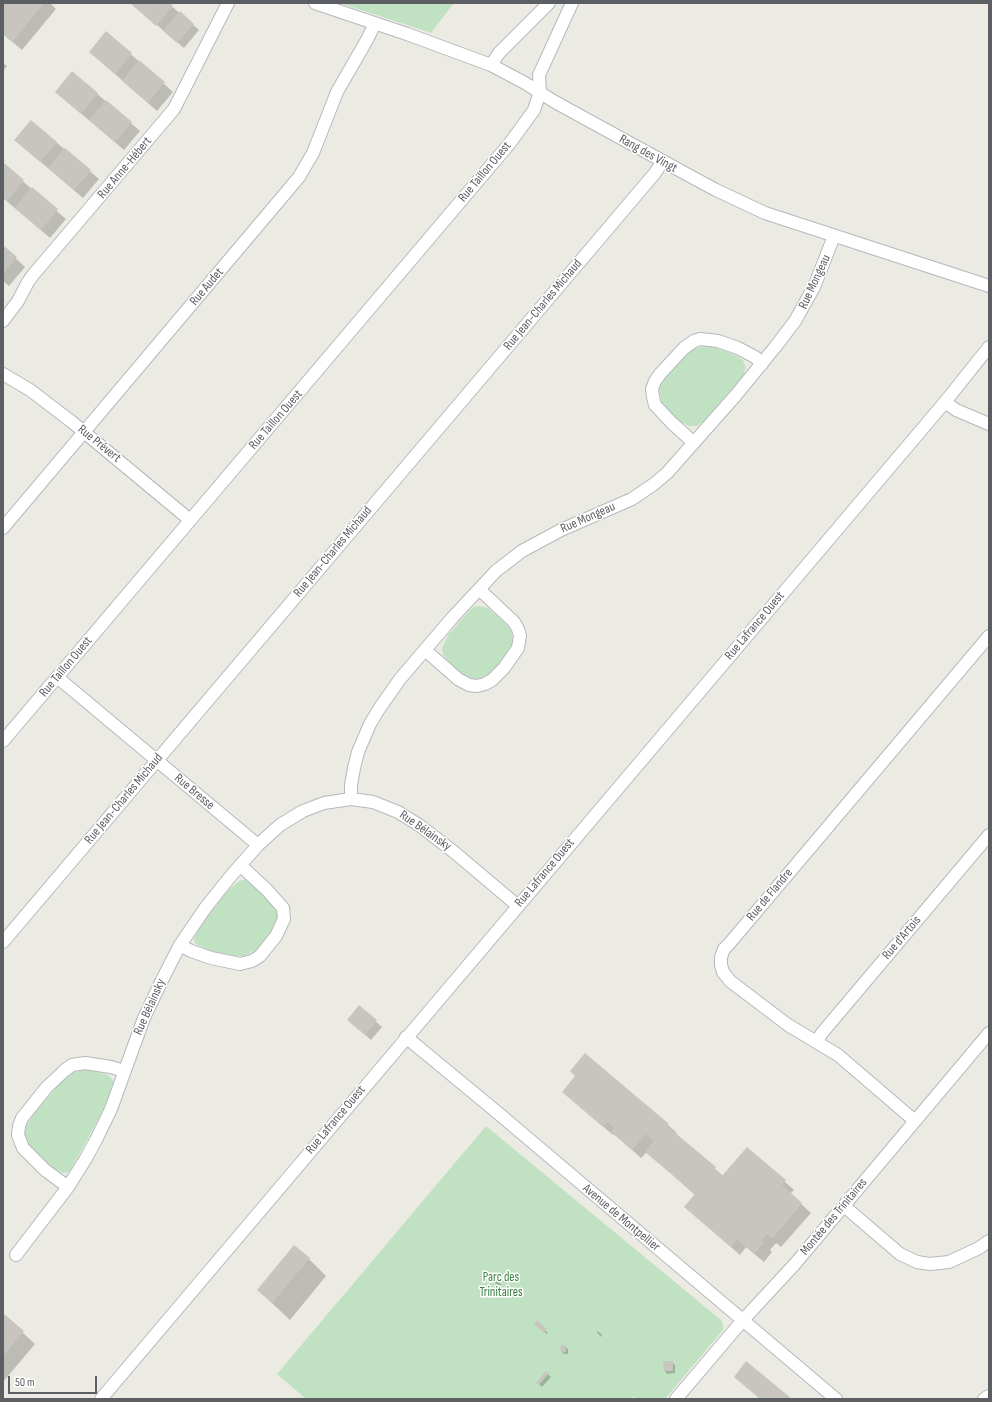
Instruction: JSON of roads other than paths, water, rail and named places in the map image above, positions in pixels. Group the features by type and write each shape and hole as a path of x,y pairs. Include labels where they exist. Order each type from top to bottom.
{"street":[{"name":"Rue Anne-Hébert","path":"3,321 18,302 28,282 174,109 228,3"},
{"name":"Rang des Vingt","path":"315,3 439,45 491,65 662,162 742,202 782,219 989,286"},
{"path":"491,65 498,53 550,3"},
{"name":"Rue Taillon Ouest","path":"3,741 510,143 534,110 540,92 539,75 572,3"},
{"name":"Rue Audet","path":"3,528 299,177 313,153 340,86 375,23"},
{"name":"Rue Jean-Charles Michaud","path":"3,942 655,173 662,162"},
{"name":"Rue Mongeau","path":"351,799 351,785 358,752 370,724 389,694 425,650 478,589 504,565 528,547 561,530 624,503 647,490 660,479 694,443 762,364 795,321 808,299 824,266 834,236"},
{"path":"694,443 655,405 652,389 660,374 684,348 700,339 718,341 732,346 748,353 762,364"},
{"name":"Rue Lafrance Ouest","path":"101,1399 945,402 989,347"},
{"name":"Rue Prévert","path":"3,374 30,390 84,432 190,520"},
{"path":"945,402 956,410 989,424"},
{"path":"425,650 458,679 469,685 481,685 489,682 504,668 518,648 520,636 518,629 514,622 478,589"},
{"name":"Rue de Flandre","path":"915,1121 844,1060 788,1025 730,982 725,976 722,968 722,953 989,636"},
{"name":"Rue Bresse","path":"57,677 258,845"},
{"name":"Rue Bélainsky","path":"16,1255 68,1187 85,1160 103,1126 152,999 180,945 206,907 240,865 258,845 280,826 303,811 324,803 351,799 373,802 410,818 518,906"},
{"name":"Rue d'Artois","path":"816,1042 989,835"},
{"path":"180,945 191,951 211,958 240,964 252,961 260,956 276,936 284,919 282,908 267,890 240,865"},
{"name":"Montée des Trinitaires","path":"676,1399 844,1206 989,1033"},
{"name":"Avenue de Montpellier","path":"406,1037 836,1399"},
{"path":"68,1187 45,1170 23,1148 18,1135 22,1118 46,1088 72,1065 89,1063 124,1071"},
{"path":"844,1206 900,1254 917,1262 930,1264 949,1262 979,1248 989,1241"},
{"path":"984,1399 989,1396"}],"park label":[{"name":"Parc des Trinitaires","path":"501,1286"}]}
